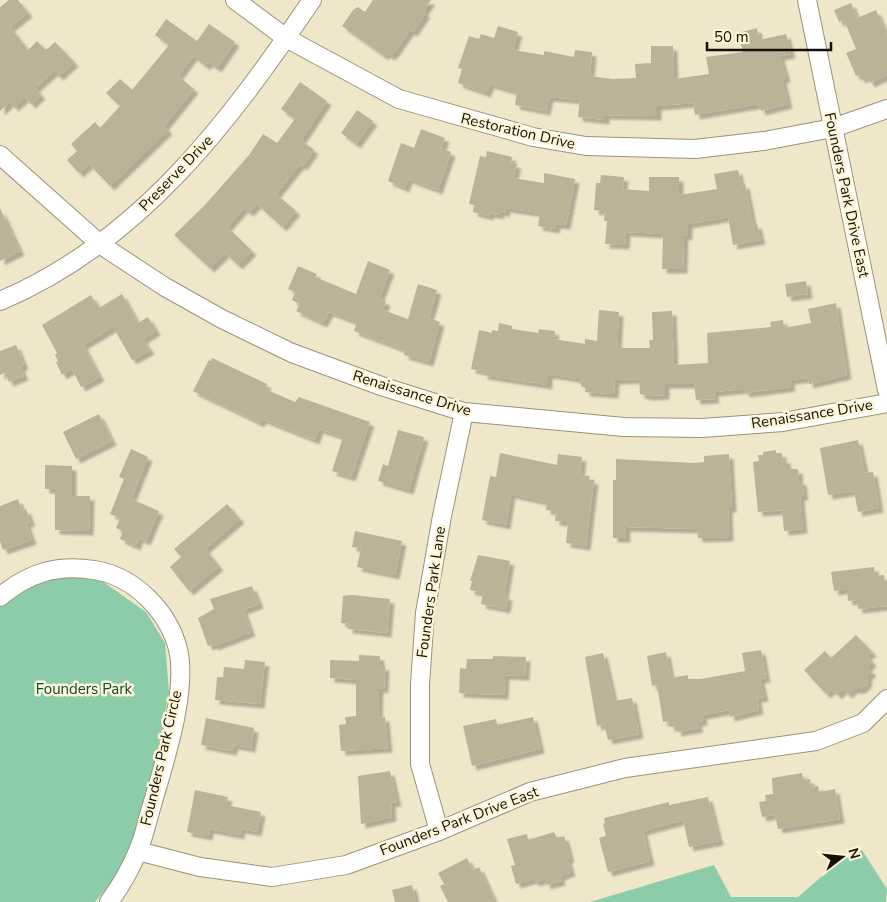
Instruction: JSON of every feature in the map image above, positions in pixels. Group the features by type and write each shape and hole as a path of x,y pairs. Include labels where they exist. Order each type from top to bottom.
{"street":[{"name":"Restoration Drive","path":"235,0 286,38 400,99 533,137 586,146 695,149 764,141 833,128 887,109"},
{"name":"Preserve Drive","path":"0,301 22,292 101,245 149,202 196,156 238,105 312,0"},
{"name":"Founders Park Drive East","path":"807,0 887,390"},
{"name":"Renaissance Drive","path":"0,155 101,245 172,292 292,353 384,387 464,412 624,428 702,428 783,422 887,403"},
{"name":"Founders Park Lane","path":"439,832 420,764 420,684 425,613 450,472 464,412"},
{"name":"Founders Park Circle","path":"0,597 16,583 37,572 57,568 82,568 109,572 132,585 154,604 166,623 178,649 179,698 161,774 138,851 118,890 109,902"},
{"name":"Founders Park Drive East","path":"138,851 200,867 272,877 346,865 439,832 530,792 624,768 816,742 862,723 887,699"}],"green space":[{"name":"Founders Park","path":"54,574 102,581 146,612 165,643 169,692 138,851 95,902 0,902 0,602"},
{"path":"862,850 887,889 886,902 590,902 714,865 731,897 798,897 837,863"}],"building":[{"path":"9,0 18,0 28,13 10,27 28,50 37,41 46,50 55,42 74,62 59,76 54,71 35,88 41,95 31,104 25,97 14,107 10,102 0,111 0,7"},
{"path":"373,0 431,0 423,12 426,13 413,32 410,30 390,56 386,53 384,56 342,26 353,10 358,7 365,12"},
{"path":"851,3 857,18 876,10 887,35 887,75 870,83 867,76 861,79 859,75 856,76 846,53 856,49 844,20 839,22 834,10"},
{"path":"166,19 197,41 209,24 235,42 217,68 208,62 206,66 193,56 178,76 194,89 164,126 168,130 110,186 89,164 79,173 67,160 77,151 71,144 95,122 100,128 120,106 106,93 120,79 132,90 169,45 155,35"},
{"path":"498,26 518,32 513,50 544,55 544,51 574,57 575,50 592,52 590,76 612,79 636,78 635,64 651,63 651,46 673,46 674,79 709,74 706,57 743,52 738,33 757,28 759,40 786,34 791,54 780,56 786,78 782,79 788,104 761,111 759,104 695,115 693,103 657,106 657,116 605,115 605,120 578,117 580,100 549,97 546,111 515,105 517,92 490,84 486,93 458,83 462,69 458,68 469,36 479,39 481,34 494,38"},
{"path":"300,82 327,101 301,140 314,150 303,166 300,164 276,194 296,211 282,227 257,204 249,212 244,208 227,227 252,251 238,265 225,253 210,268 174,235 204,206 249,155 263,134 277,143 295,119 281,109"},
{"path":"357,110 373,121 356,144 341,133"},
{"path":"421,129 445,138 441,148 451,152 438,190 408,179 405,188 388,181 401,143 414,148"},
{"path":"487,151 512,157 511,163 517,164 513,178 544,183 544,173 575,179 566,225 556,224 555,229 538,226 540,213 506,208 505,213 500,211 499,215 490,213 489,216 473,212 474,205 469,204 480,156 486,157"},
{"path":"738,170 741,185 745,184 753,225 757,224 761,240 733,245 728,217 688,224 688,236 684,235 683,269 662,269 663,234 626,232 625,245 605,244 607,221 604,221 605,211 594,210 596,183 600,183 601,175 624,177 623,189 649,191 649,177 679,177 679,195 717,189 714,174"},
{"path":"0,208 20,251 0,261"},
{"path":"368,261 390,270 379,299 386,301 383,310 408,319 418,284 437,290 429,318 440,322 429,362 404,355 405,350 354,331 357,322 329,312 323,323 296,311 300,304 292,300 295,292 288,289 298,266 317,274 315,277 356,294"},
{"path":"806,281 808,294 787,297 785,284"},
{"path":"122,294 138,323 148,317 156,331 143,339 150,350 132,360 113,327 83,345 100,377 81,387 72,369 62,375 56,362 58,361 55,355 57,353 42,325 91,295 99,308"},
{"path":"836,303 847,375 809,384 808,378 790,380 791,387 745,393 744,389 714,392 715,399 696,400 694,384 665,384 665,395 648,396 640,394 639,379 615,380 614,394 585,392 586,388 581,386 580,379 548,374 548,385 483,375 484,371 471,369 479,330 492,333 492,330 498,331 499,323 512,326 512,329 538,333 539,329 555,331 554,339 585,344 585,339 597,341 599,310 619,312 617,348 650,348 649,340 653,340 652,312 672,311 674,365 708,363 707,333 771,327 770,322 783,320 784,328 811,323 808,309"},
{"path":"16,345 24,365 20,367 24,376 9,382 5,373 0,375 0,351"},
{"path":"212,358 267,384 265,389 295,402 299,397 370,422 351,477 332,471 343,437 319,429 315,440 262,419 260,423 193,391 209,360 211,361"},
{"path":"99,414 112,441 76,459 63,432"},
{"path":"398,430 424,437 409,490 378,481 383,464 388,466"},
{"path":"858,440 865,473 873,472 879,508 858,512 854,491 828,495 820,448"},
{"path":"131,449 148,457 131,499 159,511 146,541 139,538 136,546 120,539 123,531 116,528 120,518 110,514 124,479 119,477"},
{"path":"776,450 776,453 782,453 782,459 786,459 787,469 798,469 799,481 802,481 804,496 800,496 803,529 784,531 782,510 758,512 753,462 759,461 758,455 763,455 763,452"},
{"path":"500,453 557,465 558,454 582,457 580,475 590,476 589,480 594,480 586,546 566,543 568,522 555,521 556,511 546,510 547,502 511,494 506,525 482,520 490,476 496,477"},
{"path":"729,454 732,508 728,508 729,537 698,538 697,529 626,527 626,538 613,538 613,480 616,480 616,459 694,463 704,462 704,456"},
{"path":"45,465 72,466 72,496 90,496 89,531 55,530 55,489 45,489"},
{"path":"18,499 22,511 26,509 31,522 26,523 32,540 3,550 0,541 0,506"},
{"path":"227,504 240,519 205,549 219,566 189,591 170,567 181,557 174,549"},
{"path":"355,531 402,541 395,575 357,567 361,548 352,547"},
{"path":"478,555 510,561 504,595 508,596 506,609 481,604 483,593 470,590 472,581 470,581"},
{"path":"874,567 875,576 884,575 885,584 887,584 887,606 858,609 857,600 848,601 847,589 834,591 831,572"},
{"path":"252,586 259,604 243,610 251,632 214,646 213,644 208,646 198,618 214,609 210,599"},
{"path":"352,595 390,599 387,633 348,629 349,624 341,623 343,596"},
{"path":"856,635 872,652 867,656 872,662 867,667 872,672 868,675 867,684 861,689 853,689 848,694 843,689 837,695 832,689 826,694 804,670 825,651 831,658"},
{"path":"761,650 766,678 760,679 764,697 757,698 759,710 730,717 729,710 702,715 703,721 697,722 699,728 677,732 676,726 670,727 669,721 663,722 657,685 652,686 647,656 666,652 671,678 688,675 688,679 701,679 745,671 742,653"},
{"path":"603,653 614,701 632,698 639,734 608,740 604,724 597,726 585,657"},
{"path":"359,655 380,656 380,666 385,666 384,689 379,688 378,718 385,717 388,748 341,751 339,725 346,724 345,717 356,716 356,680 330,678 330,660 359,661"},
{"path":"493,656 526,657 525,676 505,675 504,695 459,693 460,668 466,669 467,659 493,659"},
{"path":"245,660 265,662 260,704 215,700 217,677 223,677 224,667 244,669"},
{"path":"533,717 540,749 472,766 463,726 496,719 497,725"},
{"path":"206,718 254,728 251,748 234,745 232,751 201,745"},
{"path":"390,771 397,802 391,803 392,817 361,824 358,776"},
{"path":"802,773 803,780 810,779 811,787 818,786 819,792 835,789 840,819 778,829 775,815 762,817 759,802 766,801 765,795 773,794 772,778"},
{"path":"195,790 228,797 226,805 261,812 257,832 241,829 240,835 209,829 208,836 187,832"},
{"path":"708,797 719,841 689,847 683,820 643,831 650,861 608,872 599,838 606,836 603,824 605,823 604,818 669,802 669,805"},
{"path":"554,832 557,838 564,836 570,858 567,859 571,872 560,876 561,881 546,885 545,879 534,882 534,879 516,884 511,866 515,865 507,839 527,834 528,840"},
{"path":"467,858 473,870 479,867 495,902 448,902 440,886 444,884 438,873"},
{"path":"412,885 416,902 395,902 392,890"}]}
